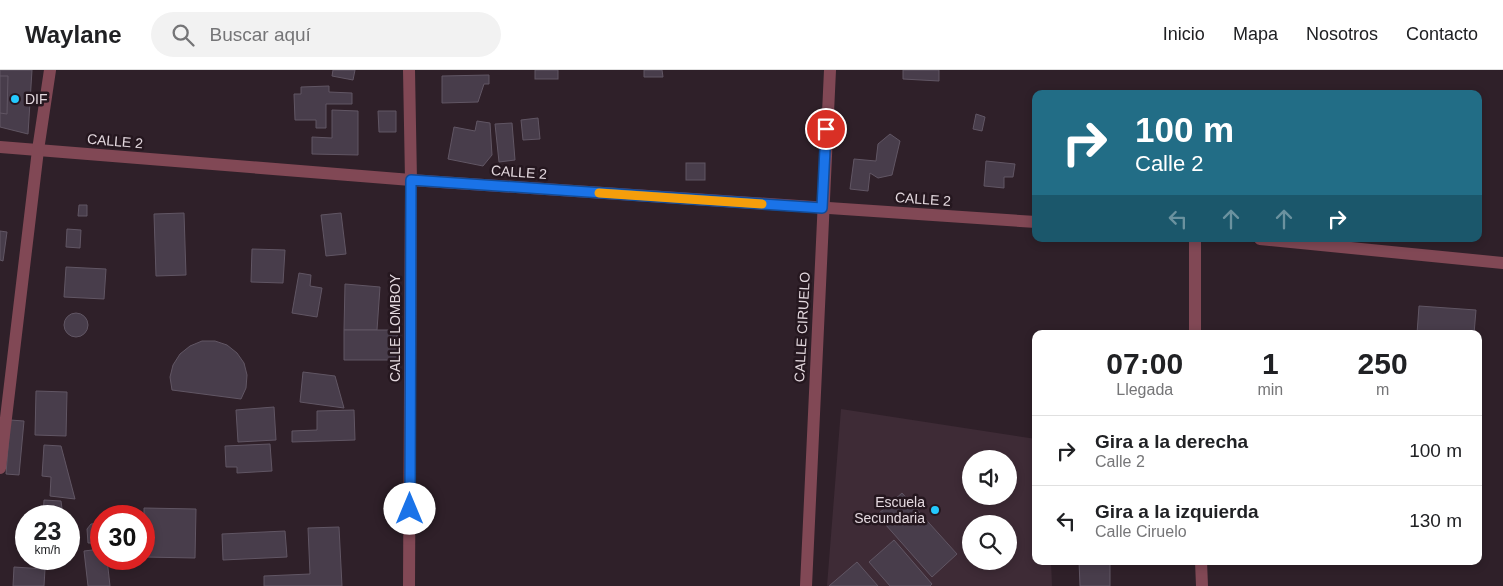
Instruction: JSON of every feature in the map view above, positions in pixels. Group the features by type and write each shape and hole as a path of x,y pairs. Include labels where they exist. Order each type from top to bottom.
{"street":[{"path":"0,468 38,150 50,70"},
{"name":"CALLE LOMBOY","path":"409,70 411,180 409,586"},
{"name":"CALLE CIRUELO","path":"806,586 822,208 830,70"},
{"name":"CALLE 2","path":"0,147 411,180 1032,222"},
{"path":"1194,242 1195,330"},
{"path":"1290,242 1503,263"},
{"path":"1201,565 1202,586"}],"shaded area":[{"name":"Escuela Secundaria","path":"841,409 1032,438 1032,565 1051,565 1052,586 827,586"}],"building":[{"name":"DIF","path":"0,70 32,70 28,134 0,127"},
{"path":"333,70 355,70 353,80 332,76"},
{"path":"535,70 558,70 558,79 535,79"},
{"path":"644,70 662,70 663,77 644,77"},
{"path":"903,70 939,70 939,81 903,79"},
{"path":"489,75 489,84 484,84 478,102 442,103 442,76"},
{"path":"0,76 8,76 7,114 0,113"},
{"path":"329,86 329,92 352,93 352,104 326,104 326,128 316,128 316,120 295,120 294,94 301,94 301,87"},
{"path":"332,110 358,111 358,155 312,154 312,137 332,138"},
{"path":"378,111 396,111 396,132 379,132"},
{"path":"976,114 985,117 982,131 973,129"},
{"path":"538,118 540,139 523,140 521,120"},
{"path":"477,121 490,123 492,155 483,166 448,159 454,127 475,131"},
{"path":"512,123 515,160 499,162 495,124"},
{"path":"890,134 900,141 892,175 878,178 870,173 868,191 850,189 854,159 876,161 878,144"},
{"path":"986,161 1015,164 1013,177 1004,177 1004,188 984,186"},
{"path":"686,163 705,163 705,180 686,180"},
{"path":"79,205 87,205 87,216 78,216"},
{"path":"184,213 186,275 156,276 154,214"},
{"path":"341,213 346,254 326,256 321,215"},
{"path":"67,229 81,230 80,248 66,247"},
{"path":"0,231 7,232 3,261 0,260"},
{"path":"252,249 285,250 283,283 251,282"},
{"path":"66,267 106,269 104,299 64,297"},
{"path":"299,273 311,275 310,286 322,288 317,317 292,313"},
{"path":"345,284 380,287 377,330 344,330"},
{"path":"1419,306 1476,310 1474,330 1417,330"},
{"path":"76,313 81,314 87,320 87,330 81,336 76,337 71,336 65,330 64,325 65,320 71,314"},
{"path":"344,330 397,330 398,360 344,360"},
{"path":"202,341 215,341 227,345 237,353 244,363 247,375 246,388 241,399 172,390 170,377 173,365 180,354 190,346"},
{"path":"303,372 335,376 344,408 300,402"},
{"path":"36,391 67,392 66,436 35,435"},
{"path":"274,407 276,440 238,442 236,410"},
{"path":"354,410 355,440 292,442 292,431 317,430 317,411"},
{"path":"10,420 24,421 19,475 6,474"},
{"path":"270,444 272,471 237,473 237,467 226,467 225,446"},
{"path":"44,445 61,446 75,499 50,496 51,477 42,476"},
{"path":"902,493 957,554 932,577 877,515"},
{"path":"44,500 61,501 62,505 44,505"},
{"path":"155,508 196,509 195,558 155,557"},
{"path":"90,525 90,543 88,543 87,529"},
{"path":"339,527 342,586 264,586 264,576 310,574 308,528"},
{"path":"285,531 287,557 223,560 222,534"},
{"path":"894,540 932,584 930,586 890,586 869,562"},
{"path":"90,550 90,570 108,570 110,586 88,586 84,551"},
{"path":"857,562 878,586 829,586"},
{"path":"1079,565 1110,565 1110,586 1080,586"},
{"path":"14,567 15,570 45,570 44,586 13,586"}],"slow traffic":[{"path":"599,193 762,204"}],"place":[{"name":"DIF","path":"15,99"},
{"name":"Escuela Secundaria","path":"935,510"}],"route":[{"path":"410,509 411,180 822,208 826,129"}]}
